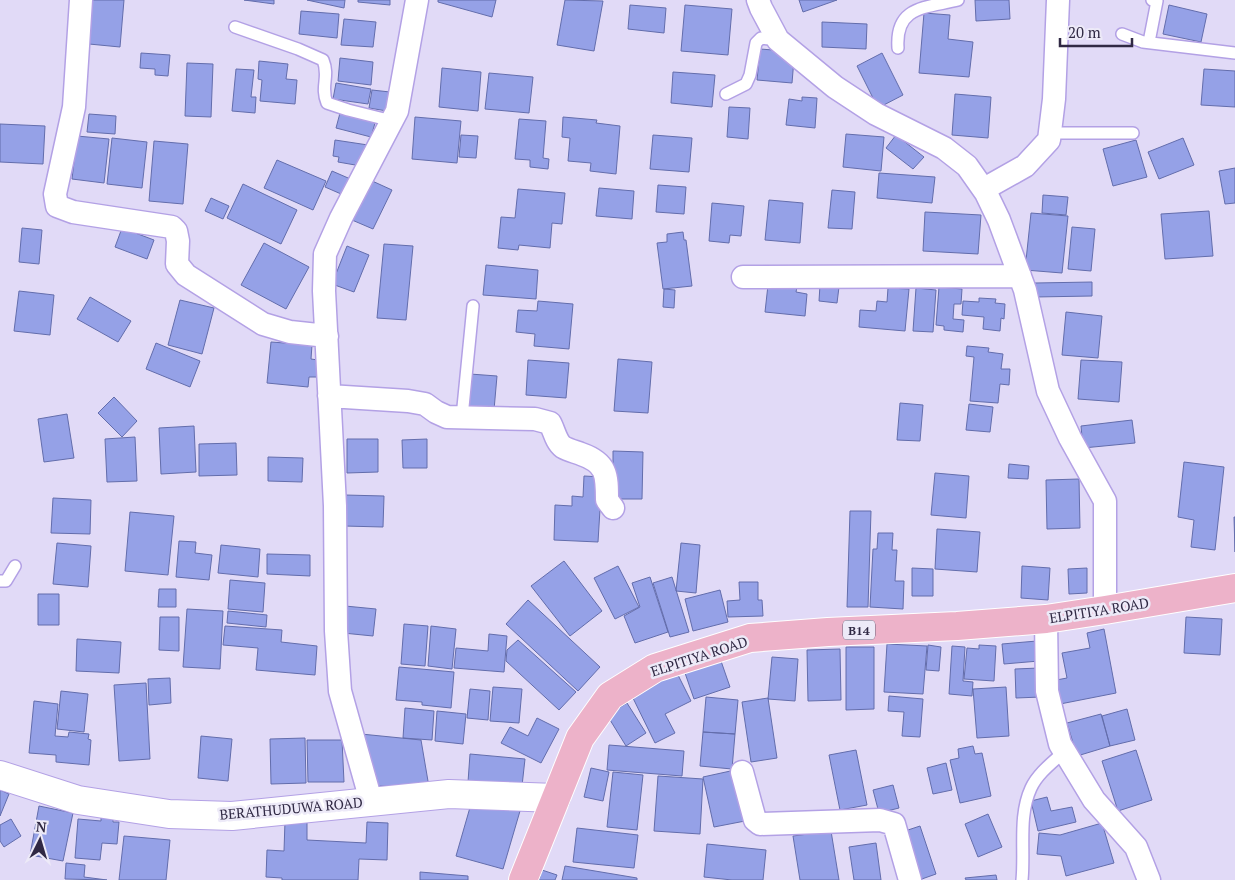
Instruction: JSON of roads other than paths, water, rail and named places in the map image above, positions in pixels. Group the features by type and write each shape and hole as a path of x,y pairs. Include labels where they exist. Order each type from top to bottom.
{"main road":[{"name":"ELPITIYA ROAD","path":"523,880 580,738 610,696 655,668 750,638 1046,619 1235,588"}],"street":[{"path":"81,0 74,107 55,194 57,206 74,212 172,227 176,231 178,241 177,264 186,275 263,324 290,332 327,336"},
{"path":"371,801 340,691 336,631 334,506 324,291 325,254 341,218 397,111 418,0"},
{"path":"758,0 778,40 835,87 876,114 944,148 967,166 984,189 999,220 1025,290 1048,391 1070,438 1105,501 1105,610"},
{"path":"984,189 1025,166 1049,140 1054,99 1058,0"},
{"path":"743,276 1020,276"},
{"path":"329,396 408,400 425,404 447,417 535,419 550,422 558,441 563,447 593,458 603,469 607,481 607,500 613,508"},
{"path":"1046,619 1047,691 1060,744 1094,800 1136,847 1149,880"},
{"path":"742,772 755,820 760,824 880,820 894,824 910,880"},
{"name":"BERATHUDUWA ROAD","path":"0,775 78,800 169,814 232,816 450,794 556,798"}],"lane":[{"path":"898,48 897,34 904,19 920,8 958,0"},
{"path":"1149,42 1157,0 1152,0"},
{"path":"235,28 298,49 323,60 327,69 323,93 327,103 392,121"},
{"path":"1122,34 1149,42 1235,54"},
{"path":"726,94 746,84 750,75 756,43 761,38 778,40"},
{"path":"1050,133 1133,134"},
{"path":"462,417 473,306"},
{"path":"0,581 6,581 15,566"},
{"path":"1022,880 1024,815 1031,788 1045,769 1065,751"}]}
